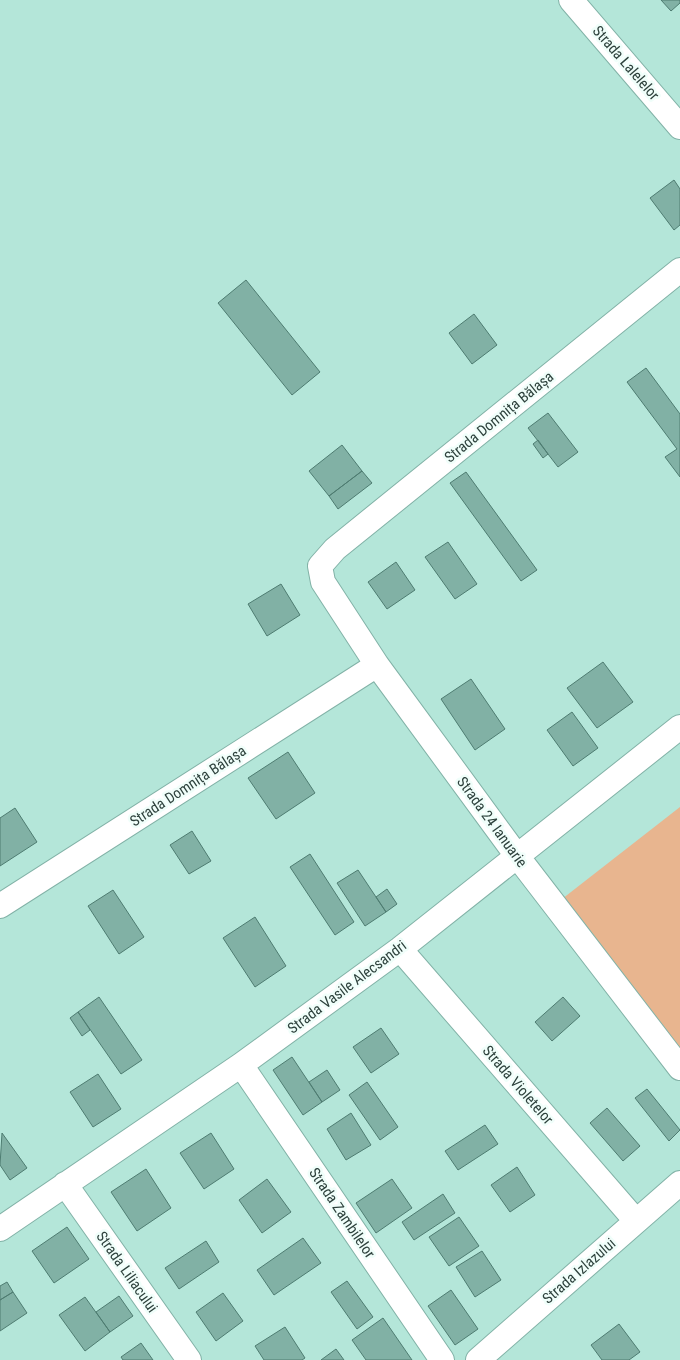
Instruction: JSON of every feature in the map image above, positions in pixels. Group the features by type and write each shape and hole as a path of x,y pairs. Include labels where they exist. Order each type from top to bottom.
{"street":[{"name":"Strada Lalelelor","path":"572,0 680,127"},
{"name":"Strada Domnița Bălașa","path":"320,566 335,549 680,270"},
{"name":"Strada 24 Ianuarie","path":"320,566 323,582 377,665 517,856 680,1068"},
{"name":"Strada Domnița Bălașa","path":"0,906 377,665"},
{"name":"Strada Vasile Alecsandri","path":"0,1228 241,1065 400,949 680,727"},
{"name":"Strada Violetelor","path":"400,949 636,1221"},
{"name":"Strada Zambilelor","path":"241,1065 442,1360"},
{"name":"Strada Izlazului","path":"478,1360 680,1183"},
{"name":"Strada Liliacului","path":"65,1184 189,1360"}],"shaded area":[{"path":"680,807 680,1048 562,899"}],"building":[{"path":"661,0 680,0 680,3 671,11"},
{"path":"674,180 680,189 680,225 674,230 650,198"},
{"path":"246,280 320,372 292,395 218,303"},
{"path":"474,314 497,345 472,364 449,333"},
{"path":"646,368 680,414 680,477 665,457 677,449 627,382"},
{"path":"548,413 578,452 558,467 528,428"},
{"path":"538,440 548,454 543,458 533,444"},
{"path":"342,445 362,471 329,496 309,471"},
{"path":"362,471 372,483 338,509 329,496"},
{"path":"466,472 537,570 521,581 450,483"},
{"path":"448,542 477,584 455,599 425,557"},
{"path":"396,562 415,590 387,609 368,582"},
{"path":"281,584 300,615 267,636 248,604"},
{"path":"603,662 633,702 597,728 567,688"},
{"path":"471,679 505,729 475,750 441,699"},
{"path":"572,712 598,748 573,766 547,730"},
{"path":"288,752 315,793 276,819 248,778"},
{"path":"15,808 37,842 0,866 0,818"},
{"path":"192,831 211,861 189,874 170,845"},
{"path":"310,854 354,922 335,935 290,867"},
{"path":"358,870 386,912 365,926 337,883"},
{"path":"387,889 397,904 386,912 376,897"},
{"path":"113,890 144,937 119,954 88,906"},
{"path":"255,917 286,966 255,987 223,938"},
{"path":"99,997 142,1060 121,1074 78,1012"},
{"path":"563,997 580,1016 552,1041 535,1022"},
{"path":"78,1012 90,1030 82,1036 70,1018"},
{"path":"381,1028 399,1054 371,1073 353,1047"},
{"path":"292,1057 322,1102 303,1115 273,1070"},
{"path":"327,1070 340,1090 322,1102 309,1082"},
{"path":"98,1074 121,1109 93,1127 70,1092"},
{"path":"367,1082 398,1127 380,1140 349,1095"},
{"path":"647,1089 680,1130 669,1141 635,1098"},
{"path":"607,1108 640,1146 623,1161 590,1123"},
{"path":"351,1113 371,1145 346,1160 327,1129"},
{"path":"485,1125 498,1144 458,1170 445,1151"},
{"path":"2,1133 27,1168 10,1180 0,1165"},
{"path":"211,1133 234,1169 204,1189 180,1153"},
{"path":"517,1167 535,1195 510,1212 491,1185"},
{"path":"146,1169 171,1208 137,1231 111,1192"},
{"path":"267,1179 291,1212 262,1233 239,1200"},
{"path":"392,1179 412,1208 376,1233 356,1203"},
{"path":"443,1194 455,1213 414,1240 402,1222"},
{"path":"459,1217 479,1246 449,1266 429,1237"},
{"path":"67,1227 89,1259 54,1283 32,1251"},
{"path":"303,1238 321,1263 274,1295 257,1270"},
{"path":"206,1241 219,1262 179,1289 165,1268"},
{"path":"482,1251 501,1280 475,1297 456,1267"},
{"path":"347,1281 373,1317 357,1329 331,1292"},
{"path":"7,1282 13,1292 0,1300 0,1286"},
{"path":"451,1290 478,1329 455,1345 428,1306"},
{"path":"13,1292 27,1313 0,1331 0,1300"},
{"path":"223,1293 243,1321 216,1341 196,1312"},
{"path":"119,1296 133,1316 110,1332 96,1312"},
{"path":"85,1297 110,1332 85,1351 59,1315"},
{"path":"383,1318 412,1360 366,1360 352,1340"},
{"path":"619,1324 640,1352 629,1360 602,1360 591,1345"},
{"path":"285,1327 305,1358 302,1360 264,1360 255,1346"},
{"path":"141,1343 153,1360 123,1360 121,1357"},
{"path":"336,1349 344,1360 321,1360"}]}
